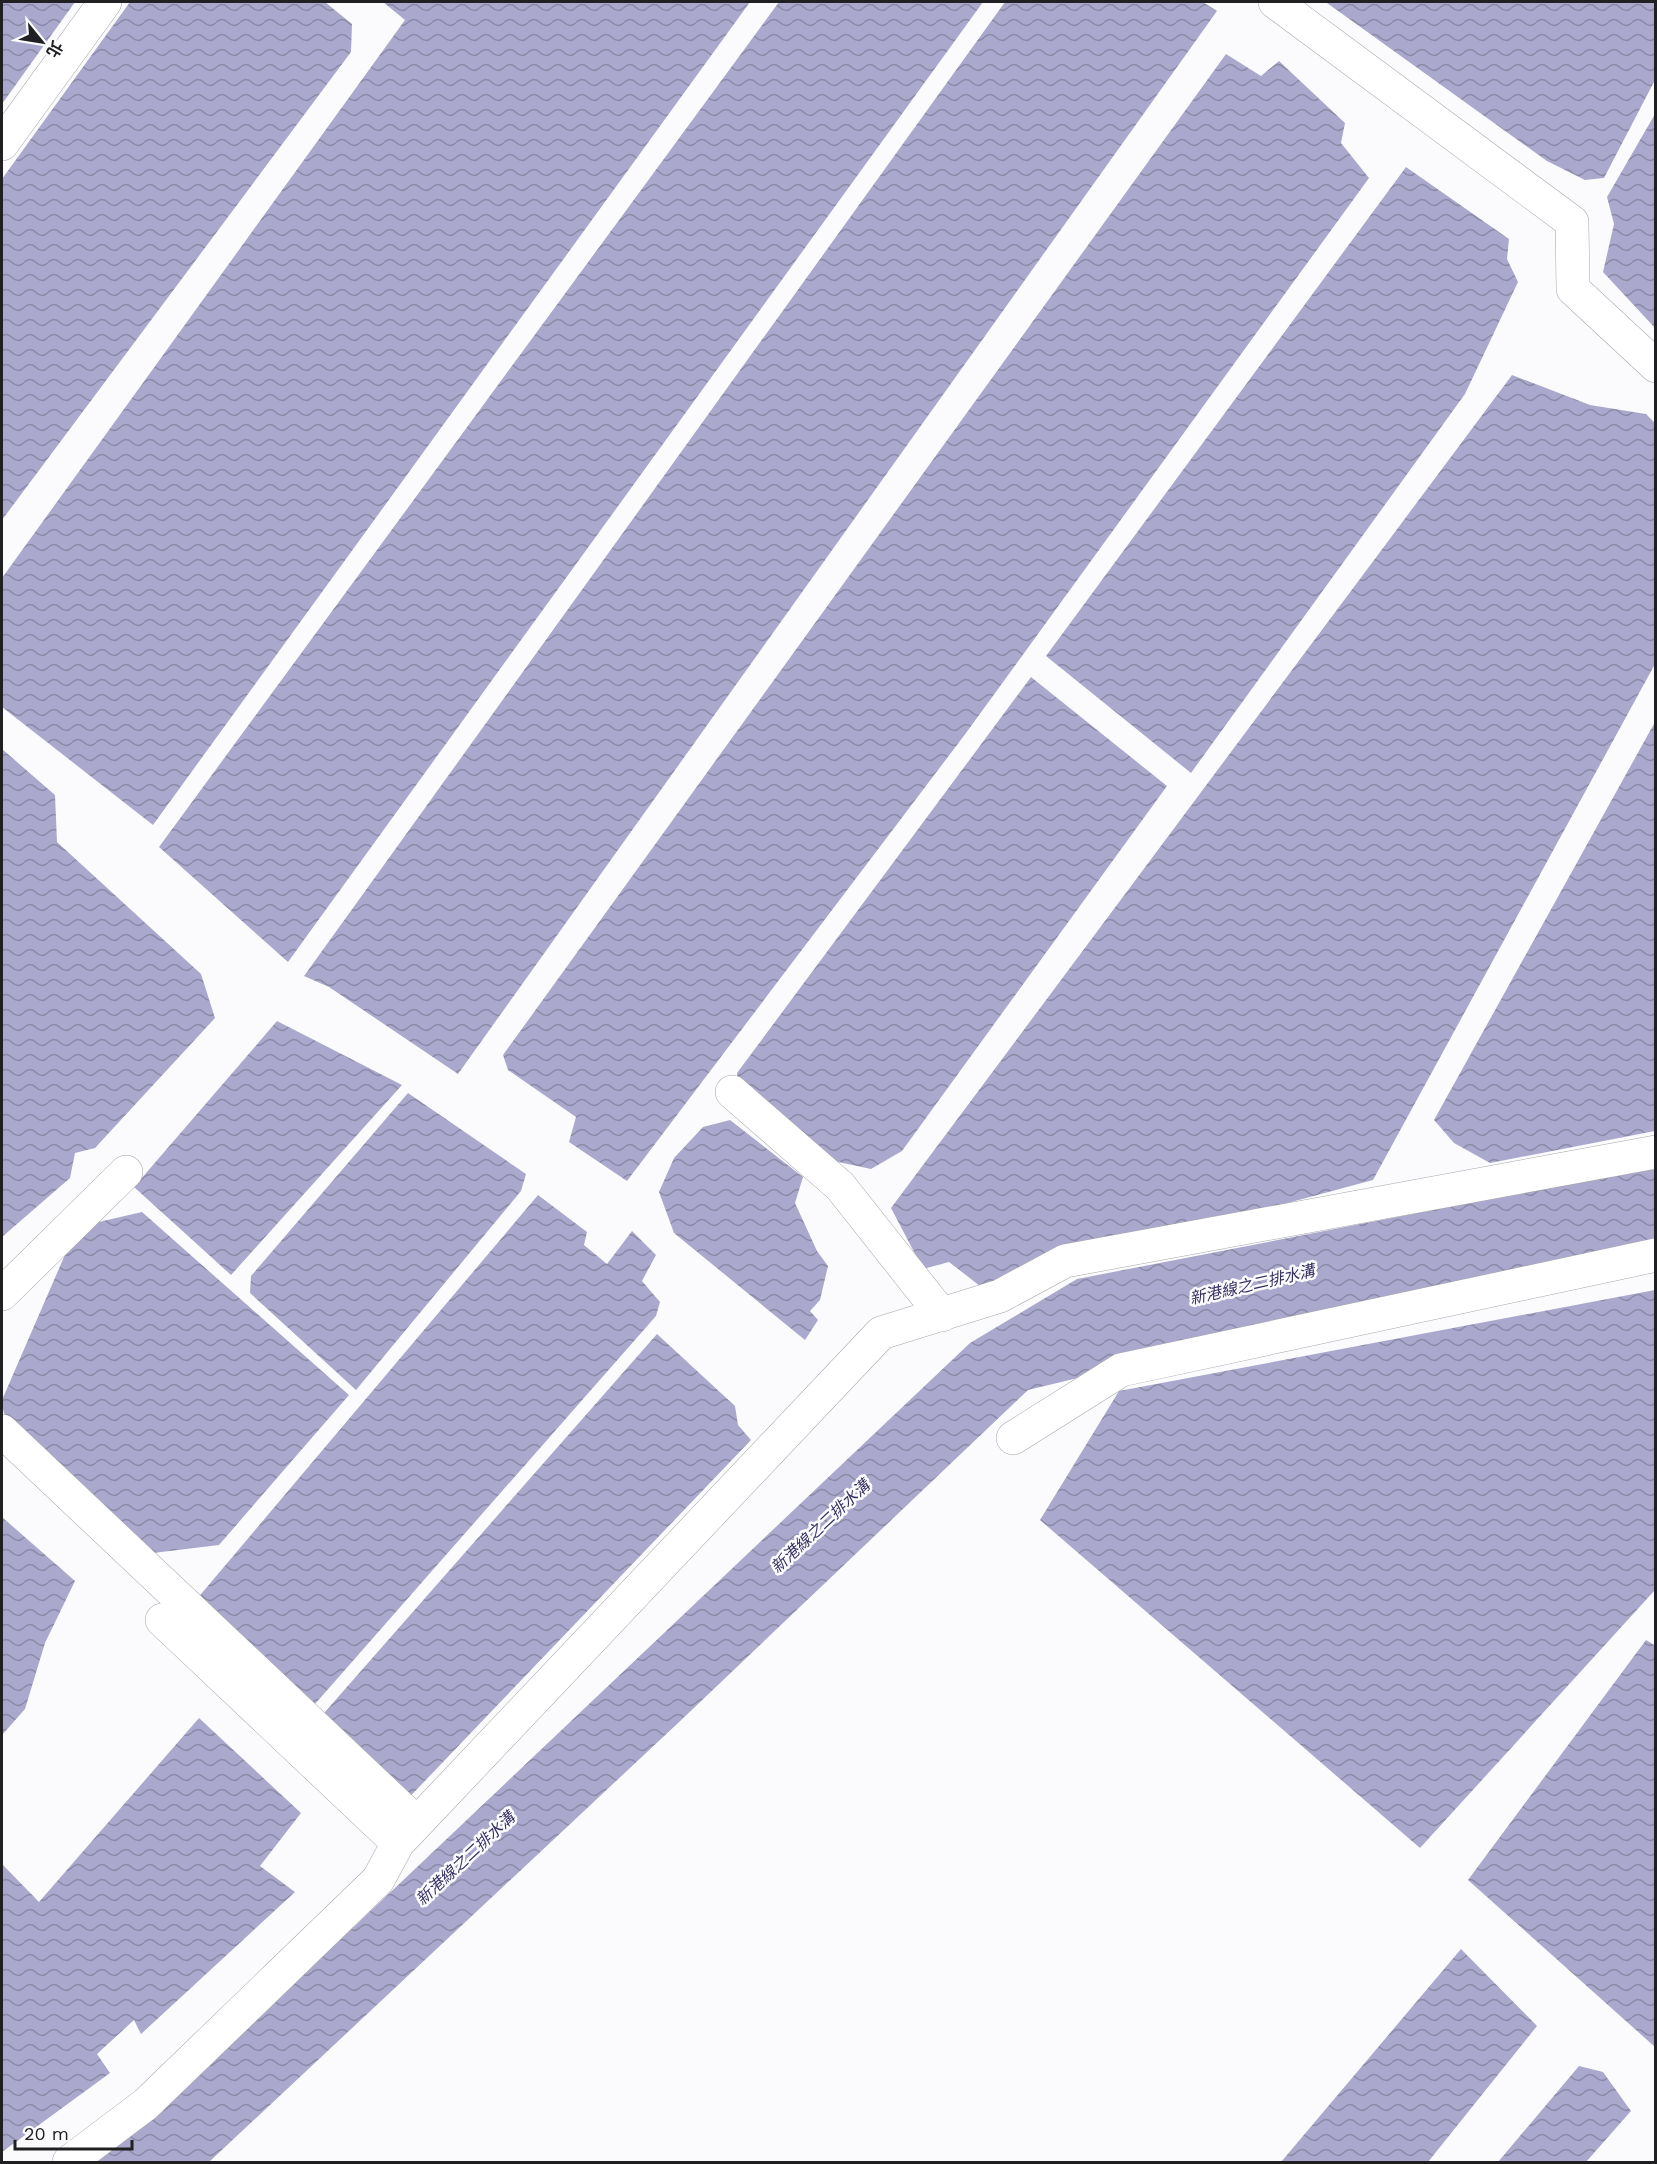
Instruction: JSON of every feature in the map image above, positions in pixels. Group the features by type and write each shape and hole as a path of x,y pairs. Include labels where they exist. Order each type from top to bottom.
{"lane":[{"path":"2,144 105,2"},
{"path":"1275,2 1572,222 1573,289 1656,366"},
{"path":"732,1092 840,1186 942,1315"},
{"path":"69,2163 146,2104 378,1880 408,1833 881,1333 1000,1296 1065,1261 1656,1152"},
{"path":"2,1294 126,1172"},
{"path":"1013,1438 1121,1370 1656,1255"},
{"path":"2,1431 408,1833"},
{"path":"162,1620 408,1833"}],"water":[{"path":"2,2 75,2 2,104"},
{"path":"130,2 325,2 352,24 351,52 2,520 2,179"},
{"path":"383,2 750,2 153,825 2,707 2,578 405,20"},
{"path":"779,2 983,2 288,962 159,847"},
{"path":"1005,2 1203,2 1217,11 458,1074 329,987 304,976"},
{"path":"1655,2 1655,80 1604,178 1585,180 1547,161 1327,3"},
{"path":"1226,54 1261,76 1279,61 1345,123 1341,143 1369,178 966,733 627,1181 569,1142 576,1117 508,1070 503,1055"},
{"path":"1655,114 1655,328 1603,272 1614,224 1607,197"},
{"path":"1406,167 1509,239 1507,259 1518,282 1465,394 1191,773 1046,656"},
{"path":"1512,375 1590,405 1646,414 1656,424 1655,664 1373,1180 980,1286 949,1262 923,1269 891,1208"},
{"path":"1031,677 1167,786 902,1151 871,1169 829,1160 739,1099 737,1073"},
{"path":"1655,722 1655,1131 1490,1163 1454,1143 1434,1120"},
{"path":"2,749 55,795 57,842 201,974 215,1018 95,1148 75,1153 70,1178 2,1237"},
{"path":"277,1021 402,1085 231,1275 134,1187"},
{"path":"408,1093 526,1174 521,1191 356,1390 250,1293 251,1276"},
{"path":"730,1120 803,1177 795,1203 817,1251 828,1266 820,1300 810,1311 818,1320 805,1340 674,1233 659,1192 674,1158 703,1127"},
{"name":"新港線之二排水溝","path":"1655,1167 1655,1239 1028,1390 677,1724 209,2162 82,2162 154,2105 340,1940 970,1343 1077,1279"},
{"path":"538,1195 587,1232 584,1245 607,1264 632,1231 656,1255 642,1281 660,1302 656,1316 315,1704 185,1613"},
{"path":"142,1212 349,1395 219,1545 145,1554 13,1448 2,1405 2,1400 77,1227"},
{"path":"1655,1290 1655,1590 1420,1848 1040,1520 1119,1391"},
{"path":"657,1334 735,1406 738,1425 751,1440 400,1807 310,1729"},
{"path":"2,1517 75,1581 45,1643 25,1709 2,1735"},
{"path":"1646,1640 1656,1646 1655,2047 1468,1880"},
{"path":"199,1718 301,1813 260,1866 295,1892 141,2034 134,2020 97,2054 110,2073 2,2152 2,1864 39,1902"},
{"path":"1461,1949 1537,2026 1428,2162 1281,2162"},
{"path":"1579,2066 1603,2072 1631,2111 1586,2162 1498,2162"}]}
